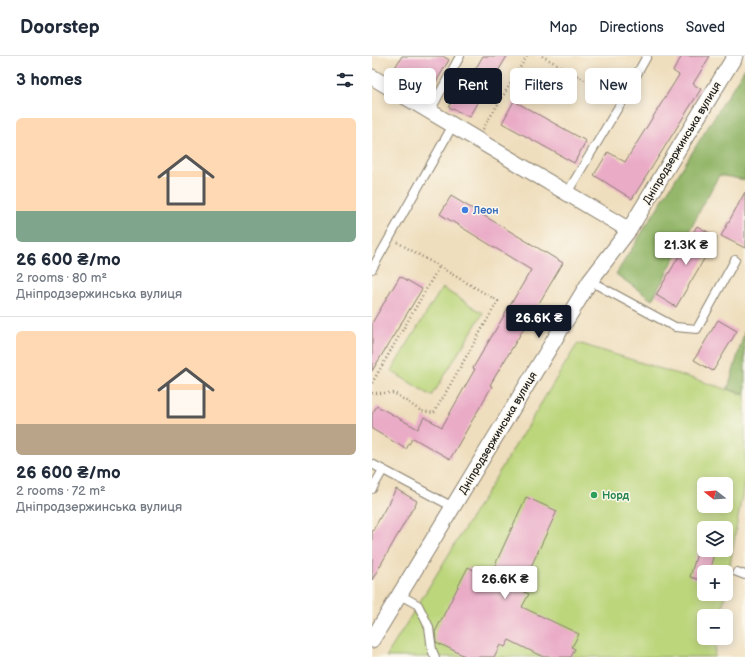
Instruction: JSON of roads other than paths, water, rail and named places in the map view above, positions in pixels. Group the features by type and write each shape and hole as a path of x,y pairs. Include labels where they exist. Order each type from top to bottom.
{"street":[{"name":"Дніпродзержинська вулиця","path":"372,640 590,281 629,230 735,56"},
{"path":"372,77 629,230"}],"lane":[{"path":"430,111 460,56"},
{"path":"567,193 647,56"},
{"path":"372,269 453,125"},
{"path":"590,281 675,327 697,329 735,260"},
{"path":"372,464 453,507"},
{"path":"372,489 383,470"},
{"path":"400,595 418,605 429,628 432,650 435,657"}],"place":[{"name":"Леон","path":"465,210"},
{"name":"Норд","path":"594,495"}]}
